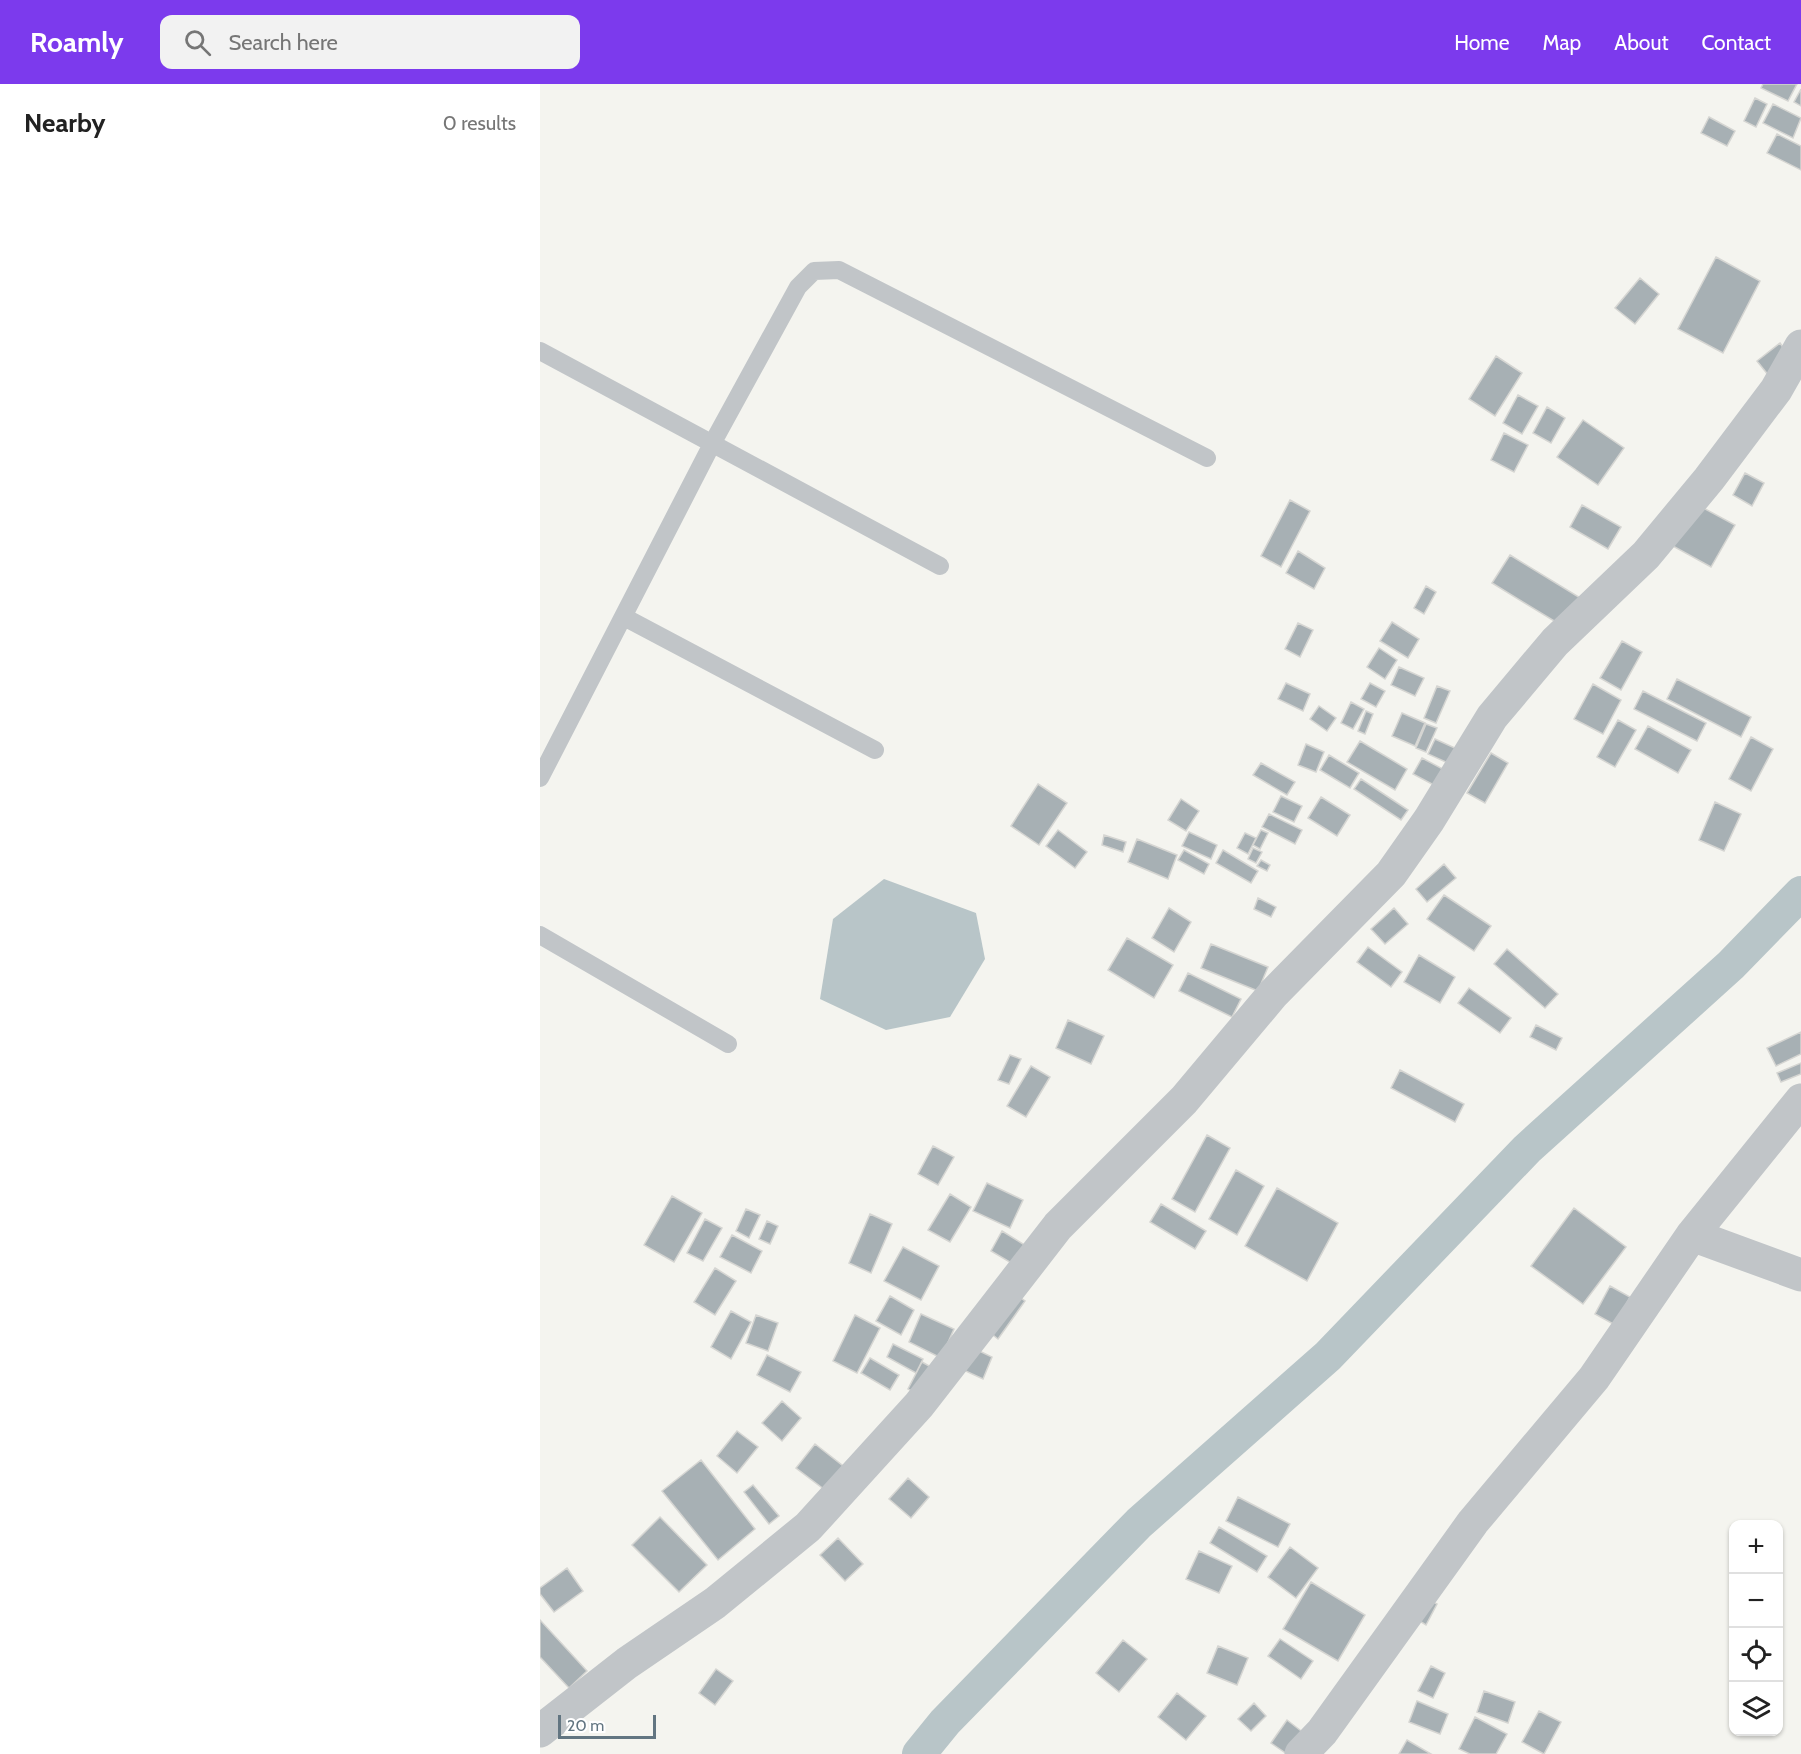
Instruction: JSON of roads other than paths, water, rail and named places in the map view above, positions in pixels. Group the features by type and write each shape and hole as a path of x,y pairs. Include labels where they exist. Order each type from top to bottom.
{"street":[{"path":"540,1731 627,1663 715,1603 808,1527 919,1405 1058,1226 1184,1100 1273,994 1391,874 1429,820 1492,717 1555,642 1646,555 1709,479 1776,390 1801,346"},
{"path":"1301,1754 1322,1732 1473,1522 1594,1378 1692,1235 1801,1100"},
{"path":"1692,1235 1801,1275"}],"lane":[{"path":"540,778 712,444 798,287 814,271 839,270 1208,458"},
{"path":"540,351 940,566"},
{"path":"624,617 875,750"},
{"path":"540,935 728,1044"}],"waterway":[{"path":"919,1754 945,1722 1139,1523 1328,1356 1527,1149 1731,965 1801,893"}]}
